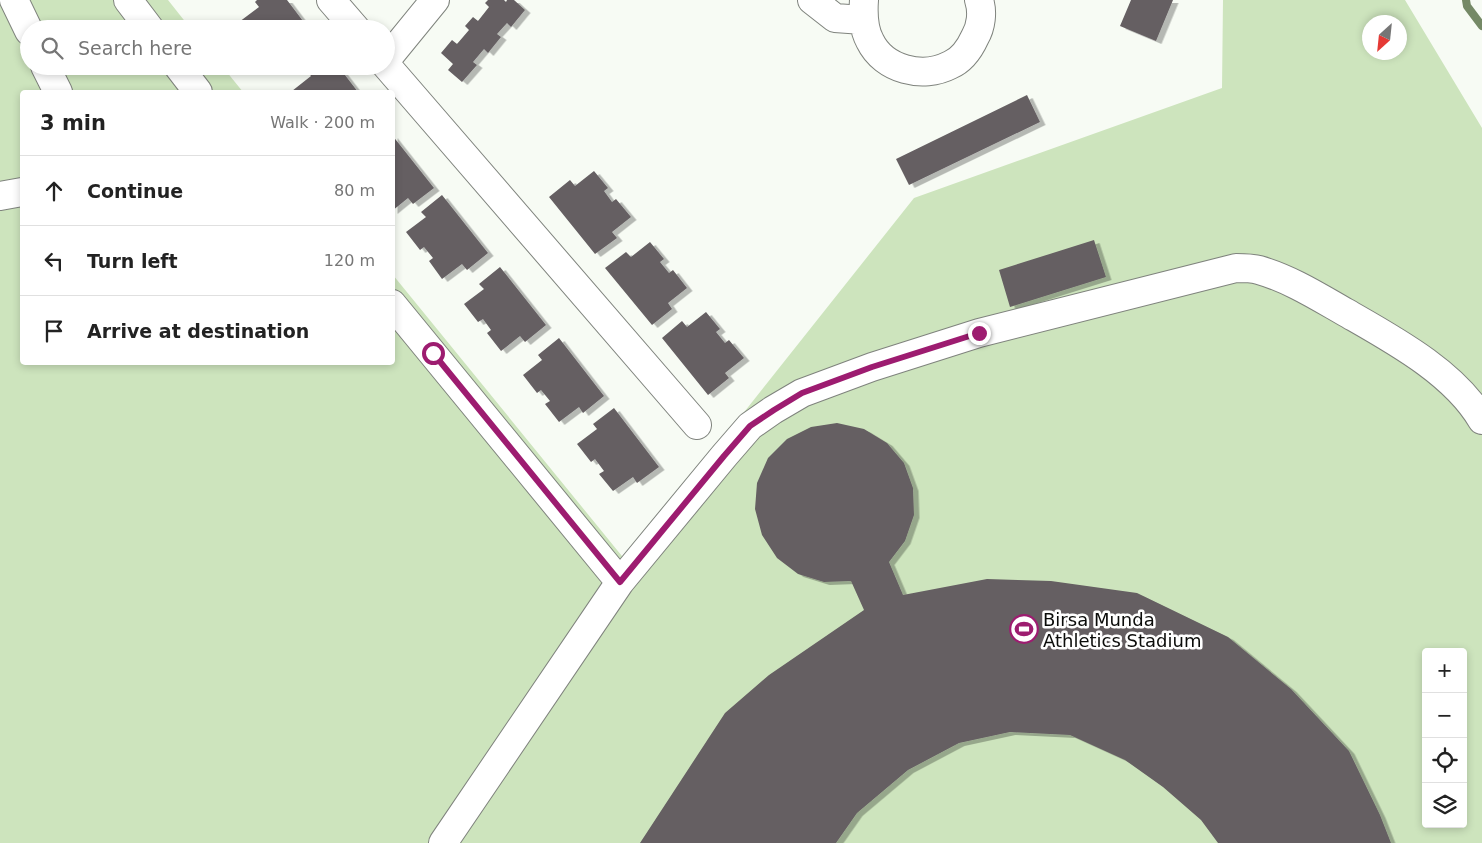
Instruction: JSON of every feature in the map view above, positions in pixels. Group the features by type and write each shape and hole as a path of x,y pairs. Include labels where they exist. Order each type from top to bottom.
{"lane":[{"path":"14,0 24,20"},
{"path":"128,0 143,20"},
{"path":"331,0 348,20"},
{"path":"395,49 435,0"},
{"path":"812,0 835,18 864,10 870,42 885,60 906,70 929,72 951,65 969,50 980,29 981,6 979,0"},
{"path":"50,75 57,90"},
{"path":"185,75 196,90"},
{"path":"395,75 697,425"},
{"path":"0,196 20,192"},
{"path":"443,843 620,582 750,426 802,393 872,367 979,333 1236,268 1256,269 1278,276 1361,321 1417,357 1448,380 1474,406 1482,420"},
{"path":"395,308 620,582"}],"green space":[{"path":"0,0 168,0 184,20 20,20 20,75 229,75 241,90 20,90 20,365 395,365 395,277 626,561 914,198 1222,88 1223,0 1405,0 1482,128 1482,843 0,843"}],"building":[{"path":"257,0 287,0 302,20 242,20 259,7 255,2"},
{"path":"488,0 504,0 506,2 507,0 514,0 525,10 511,27 507,23 497,34 501,37 488,53 484,49 473,62 477,65 462,82 448,70 453,64 441,53 452,40 457,44 469,30 465,26 473,17 478,21 489,7 485,3"},
{"path":"1131,0 1173,0 1156,41 1120,26"},
{"path":"345,75 356,90 293,90 311,76"},
{"path":"1027,95 1040,122 909,185 896,159"},
{"path":"395,139 434,188 413,204 408,198 395,209"},
{"path":"594,171 608,188 604,191 612,202 616,199 631,217 612,232 617,238 595,254 549,197 570,180 575,186"},
{"path":"442,195 488,253 467,270 462,264 442,279 429,261 433,258 424,247 420,250 406,232 426,217 421,212"},
{"path":"1094,240 1106,277 1010,307 999,270"},
{"path":"650,242 664,259 660,262 669,273 673,270 687,288 668,303 672,309 652,325 605,268 626,252 631,257"},
{"path":"500,267 546,325 525,342 520,336 501,351 487,333 491,330 483,319 478,322 464,304 484,289 479,284"},
{"path":"706,312 720,329 716,332 725,343 729,340 744,358 725,373 729,378 708,395 662,338 682,321 687,327"},
{"path":"559,338 604,396 583,413 579,407 559,422 545,404 550,401 541,390 537,393 523,375 542,360 538,355"},
{"path":"614,408 659,467 637,483 633,477 613,491 599,474 604,471 595,459 591,462 577,444 597,429 593,424"},
{"name":"Birsa Munda Athletics Stadium","path":"837,423 864,429 887,443 904,463 913,488 914,515 905,541 889,562 903,595 987,579 1051,581 1137,593 1228,637 1291,689 1349,751 1380,815 1391,843 1218,843 1201,820 1163,787 1125,760 1070,735 1010,732 959,743 908,770 857,813 836,843 640,843 725,713 769,675 864,610 851,581 824,582 798,574 777,558 762,535 755,509 757,483 768,458 787,439 811,427"}],"waterway":[{"path":"1466,0 1467,6 1482,26"}],"place":[{"name":"Birsa Munda Athletics Stadium","path":"1024,629"}],"route":[{"path":"433,353 620,582 750,426 802,393 872,367 979,333"}]}
